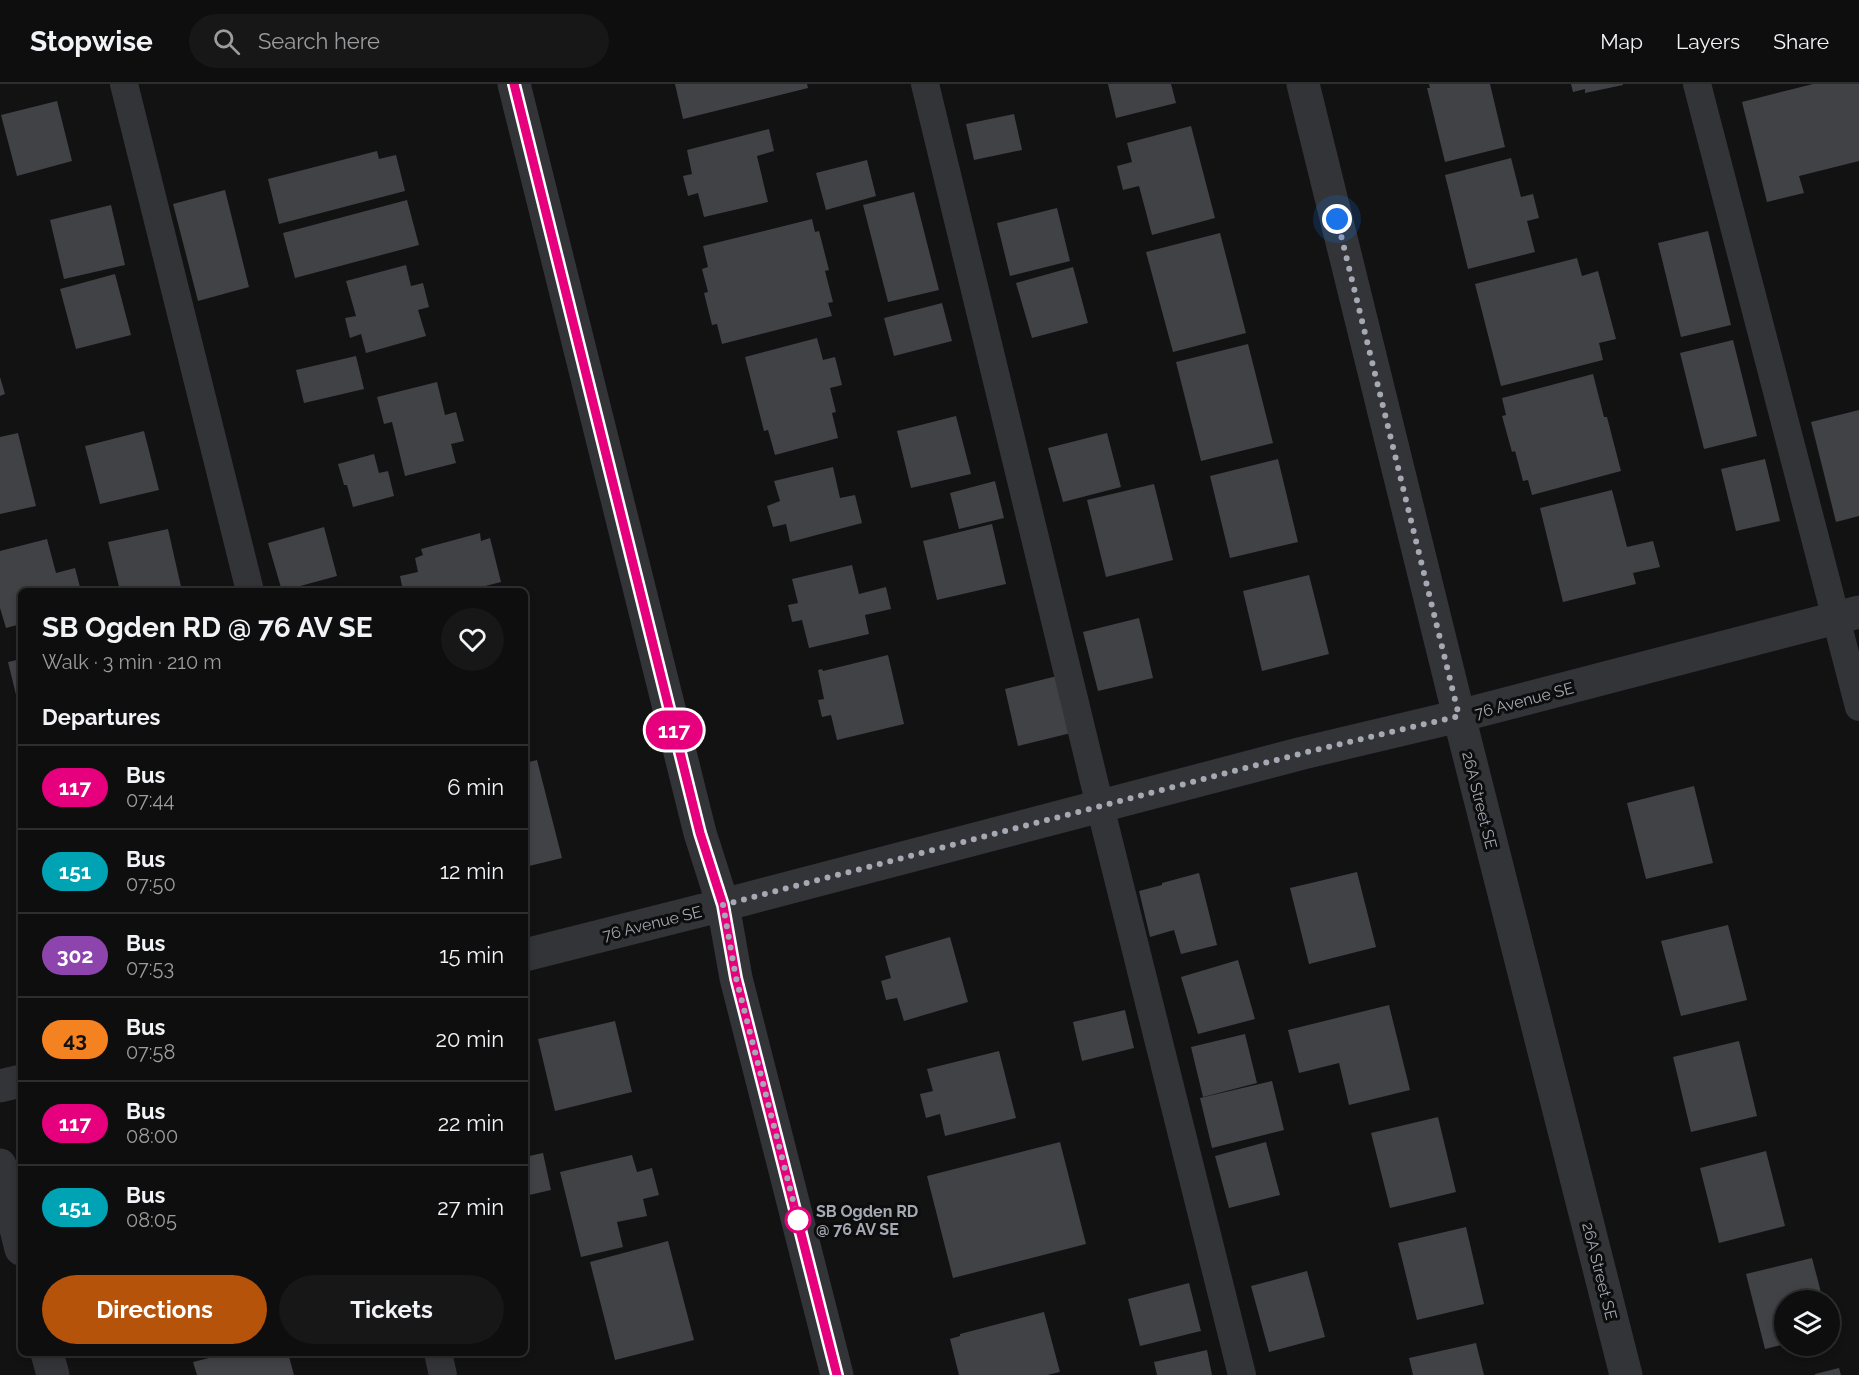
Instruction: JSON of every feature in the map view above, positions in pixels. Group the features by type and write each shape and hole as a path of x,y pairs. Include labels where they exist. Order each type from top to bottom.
{"street":[{"path":"514,84 700,833 723,905 736,978 837,1375"},
{"name":"26A Street SE","path":"1303,84 1459,716 1626,1375"},
{"name":"76 Avenue SE","path":"528,954 1303,753 1459,716 1847,615"},
{"path":"0,1086 18,1082"},
{"path":"0,1165 18,1237"},
{"path":"48,1356 53,1375"}],"lane":[{"path":"124,84 248,588"},
{"path":"925,84 1100,806 1242,1375"},
{"path":"1697,84 1847,615 1859,707"},
{"path":"439,1356 443,1375"}],"building":[{"path":"675,84 807,84 808,88 683,119"},
{"path":"1108,84 1171,84 1176,103 1116,118"},
{"path":"1429,84 1490,84 1505,147 1445,162 1427,88 1430,88"},
{"path":"1571,84 1623,85 1585,93 1585,89 1573,92"},
{"path":"1813,84 1859,84 1859,161 1799,176 1804,193 1767,202 1742,102"},
{"path":"57,101 72,161 17,176 1,115"},
{"path":"1014,114 1022,150 974,160 966,124"},
{"path":"1191,126 1215,218 1152,235 1139,186 1123,190 1117,166 1132,162 1127,143"},
{"path":"769,129 774,151 757,156 768,202 704,217 698,193 688,196 683,176 692,174 687,150"},
{"path":"377,151 379,159 396,155 405,191 279,224 268,179"},
{"path":"1511,158 1521,197 1533,194 1539,218 1527,221 1535,252 1468,269 1445,175"},
{"path":"867,160 876,196 826,210 816,173"},
{"path":"225,190 249,287 198,301 173,204"},
{"path":"914,192 939,290 888,302 863,205"},
{"path":"407,200 419,245 295,278 283,233"},
{"path":"111,205 125,265 64,279 50,220"},
{"path":"1057,208 1070,261 1010,276 997,223"},
{"path":"812,219 815,232 819,231 829,270 825,271 833,302 828,303 832,316 722,344 717,324 712,325 704,293 708,292 702,269 708,267 703,246"},
{"path":"1708,231 1731,325 1681,337 1658,243"},
{"path":"1220,233 1246,333 1173,352 1146,252"},
{"path":"1577,258 1582,276 1598,271 1616,339 1599,343 1603,360 1501,386 1475,284"},
{"path":"406,265 411,286 423,283 429,307 418,310 426,336 366,353 361,334 350,338 345,318 356,316 346,281"},
{"path":"1073,267 1088,323 1032,338 1016,283"},
{"path":"115,274 131,335 76,349 60,289"},
{"path":"942,303 952,341 894,356 884,318"},
{"path":"817,338 823,360 835,357 842,385 830,388 836,412 832,413 838,438 775,455 768,430 764,431 745,357"},
{"path":"1733,340 1757,436 1704,449 1680,353"},
{"path":"1248,344 1273,443 1201,461 1176,362"},
{"path":"356,356 364,389 304,403 296,370"},
{"path":"1593,374 1621,471 1532,495 1528,480 1523,481 1515,451 1512,452 1502,416 1506,415 1502,398"},
{"path":"0,377 5,394 0,396"},
{"path":"437,382 445,415 456,412 464,441 451,444 456,463 405,476 392,422 384,424 377,397"},
{"path":"1859,410 1859,516 1836,522 1811,422"},
{"path":"956,416 971,474 911,488 897,431"},
{"path":"144,431 159,490 100,504 85,446"},
{"path":"18,433 36,506 0,514 0,437"},
{"path":"1107,433 1121,487 1063,502 1048,448"},
{"path":"374,454 379,473 388,471 394,496 353,507 338,464"},
{"path":"1278,459 1298,542 1230,558 1210,476"},
{"path":"1765,459 1780,521 1736,531 1721,469"},
{"path":"833,467 840,498 855,495 862,523 790,542 786,524 773,527 767,506 780,501 774,481"},
{"path":"995,481 1004,518 959,529 950,493"},
{"path":"1154,484 1173,560 1106,577 1087,500"},
{"path":"1612,490 1627,547 1653,541 1660,567 1633,573 1636,584 1563,602 1540,508"},
{"path":"992,524 1006,584 937,600 923,541"},
{"path":"324,527 337,576 293,588 281,588 268,543"},
{"path":"168,529 181,588 119,588 108,542"},
{"path":"480,533 481,541 490,538 501,582 478,588 402,588 400,576 418,572 415,558 423,555 421,549"},
{"path":"47,539 56,573 75,568 80,588 18,588 18,625 6,628 0,608 0,551"},
{"path":"852,565 859,594 886,587 891,609 865,615 869,634 809,648 802,620 792,622 788,605 798,603 792,579"},
{"path":"1309,575 1329,654 1262,671 1243,591"},
{"path":"1139,618 1153,678 1098,691 1083,632"},
{"path":"888,655 904,724 837,740 831,715 822,717 818,700 824,699 818,670 823,671"},
{"path":"18,660 18,703 8,662"},
{"path":"1057,676 1071,733 1018,746 1005,689"},
{"path":"537,760 562,858 528,866 528,762"},
{"path":"1694,786 1713,863 1646,879 1627,803"},
{"path":"1357,872 1376,947 1309,964 1290,888"},
{"path":"1199,873 1217,945 1181,954 1174,930 1150,937 1139,891"},
{"path":"1728,925 1747,1000 1681,1016 1661,941"},
{"path":"950,937 968,1002 904,1021 897,998 886,1000 881,981 891,978 885,956"},
{"path":"1238,960 1255,1019 1198,1034 1181,977"},
{"path":"1389,1005 1410,1090 1349,1105 1339,1063 1299,1073 1288,1030"},
{"path":"1125,1010 1134,1048 1082,1061 1073,1022"},
{"path":"615,1021 632,1092 555,1111 538,1039"},
{"path":"1245,1034 1257,1083 1203,1097 1191,1047"},
{"path":"1739,1041 1757,1116 1691,1132 1673,1057"},
{"path":"999,1051 1016,1118 945,1136 940,1114 926,1118 920,1094 933,1091 927,1069"},
{"path":"1272,1081 1284,1130 1212,1148 1200,1098"},
{"path":"1438,1117 1456,1192 1390,1208 1371,1133"},
{"path":"1060,1142 1086,1244 953,1278 927,1176"},
{"path":"1266,1142 1280,1195 1229,1208 1215,1156"},
{"path":"1766,1151 1785,1226 1719,1243 1700,1168"},
{"path":"543,1153 551,1190 528,1195 528,1156"},
{"path":"632,1155 637,1172 652,1168 659,1195 643,1199 647,1216 617,1222 623,1247 581,1257 560,1172"},
{"path":"1466,1227 1484,1304 1417,1320 1398,1243"},
{"path":"668,1241 694,1340 615,1360 590,1262"},
{"path":"1812,1258 1820,1290 1774,1290 1774,1347 1765,1349 1746,1274"},
{"path":"1307,1271 1325,1337 1269,1352 1251,1286"},
{"path":"1189,1283 1201,1331 1140,1346 1128,1299"},
{"path":"1044,1312 1060,1372 1047,1375 959,1375 950,1339 960,1334"},
{"path":"1476,1343 1484,1375 1413,1375 1409,1358"},
{"path":"1207,1350 1212,1375 1157,1375 1154,1362"},
{"path":"217,1356 289,1356 294,1375 197,1375 193,1362"},
{"path":"1839,1368 1841,1375 1815,1375 1815,1374"}],"bus line":[{"name":"117","path":"514,84 700,833 723,905 736,978 837,1375"}],"place":[{"name":"SB Ogden RD @ 76 AV SE","path":"798,1220"}],"route":[{"path":"798,1220 736,978 723,905 1303,753 1459,716 1337,219"}]}
